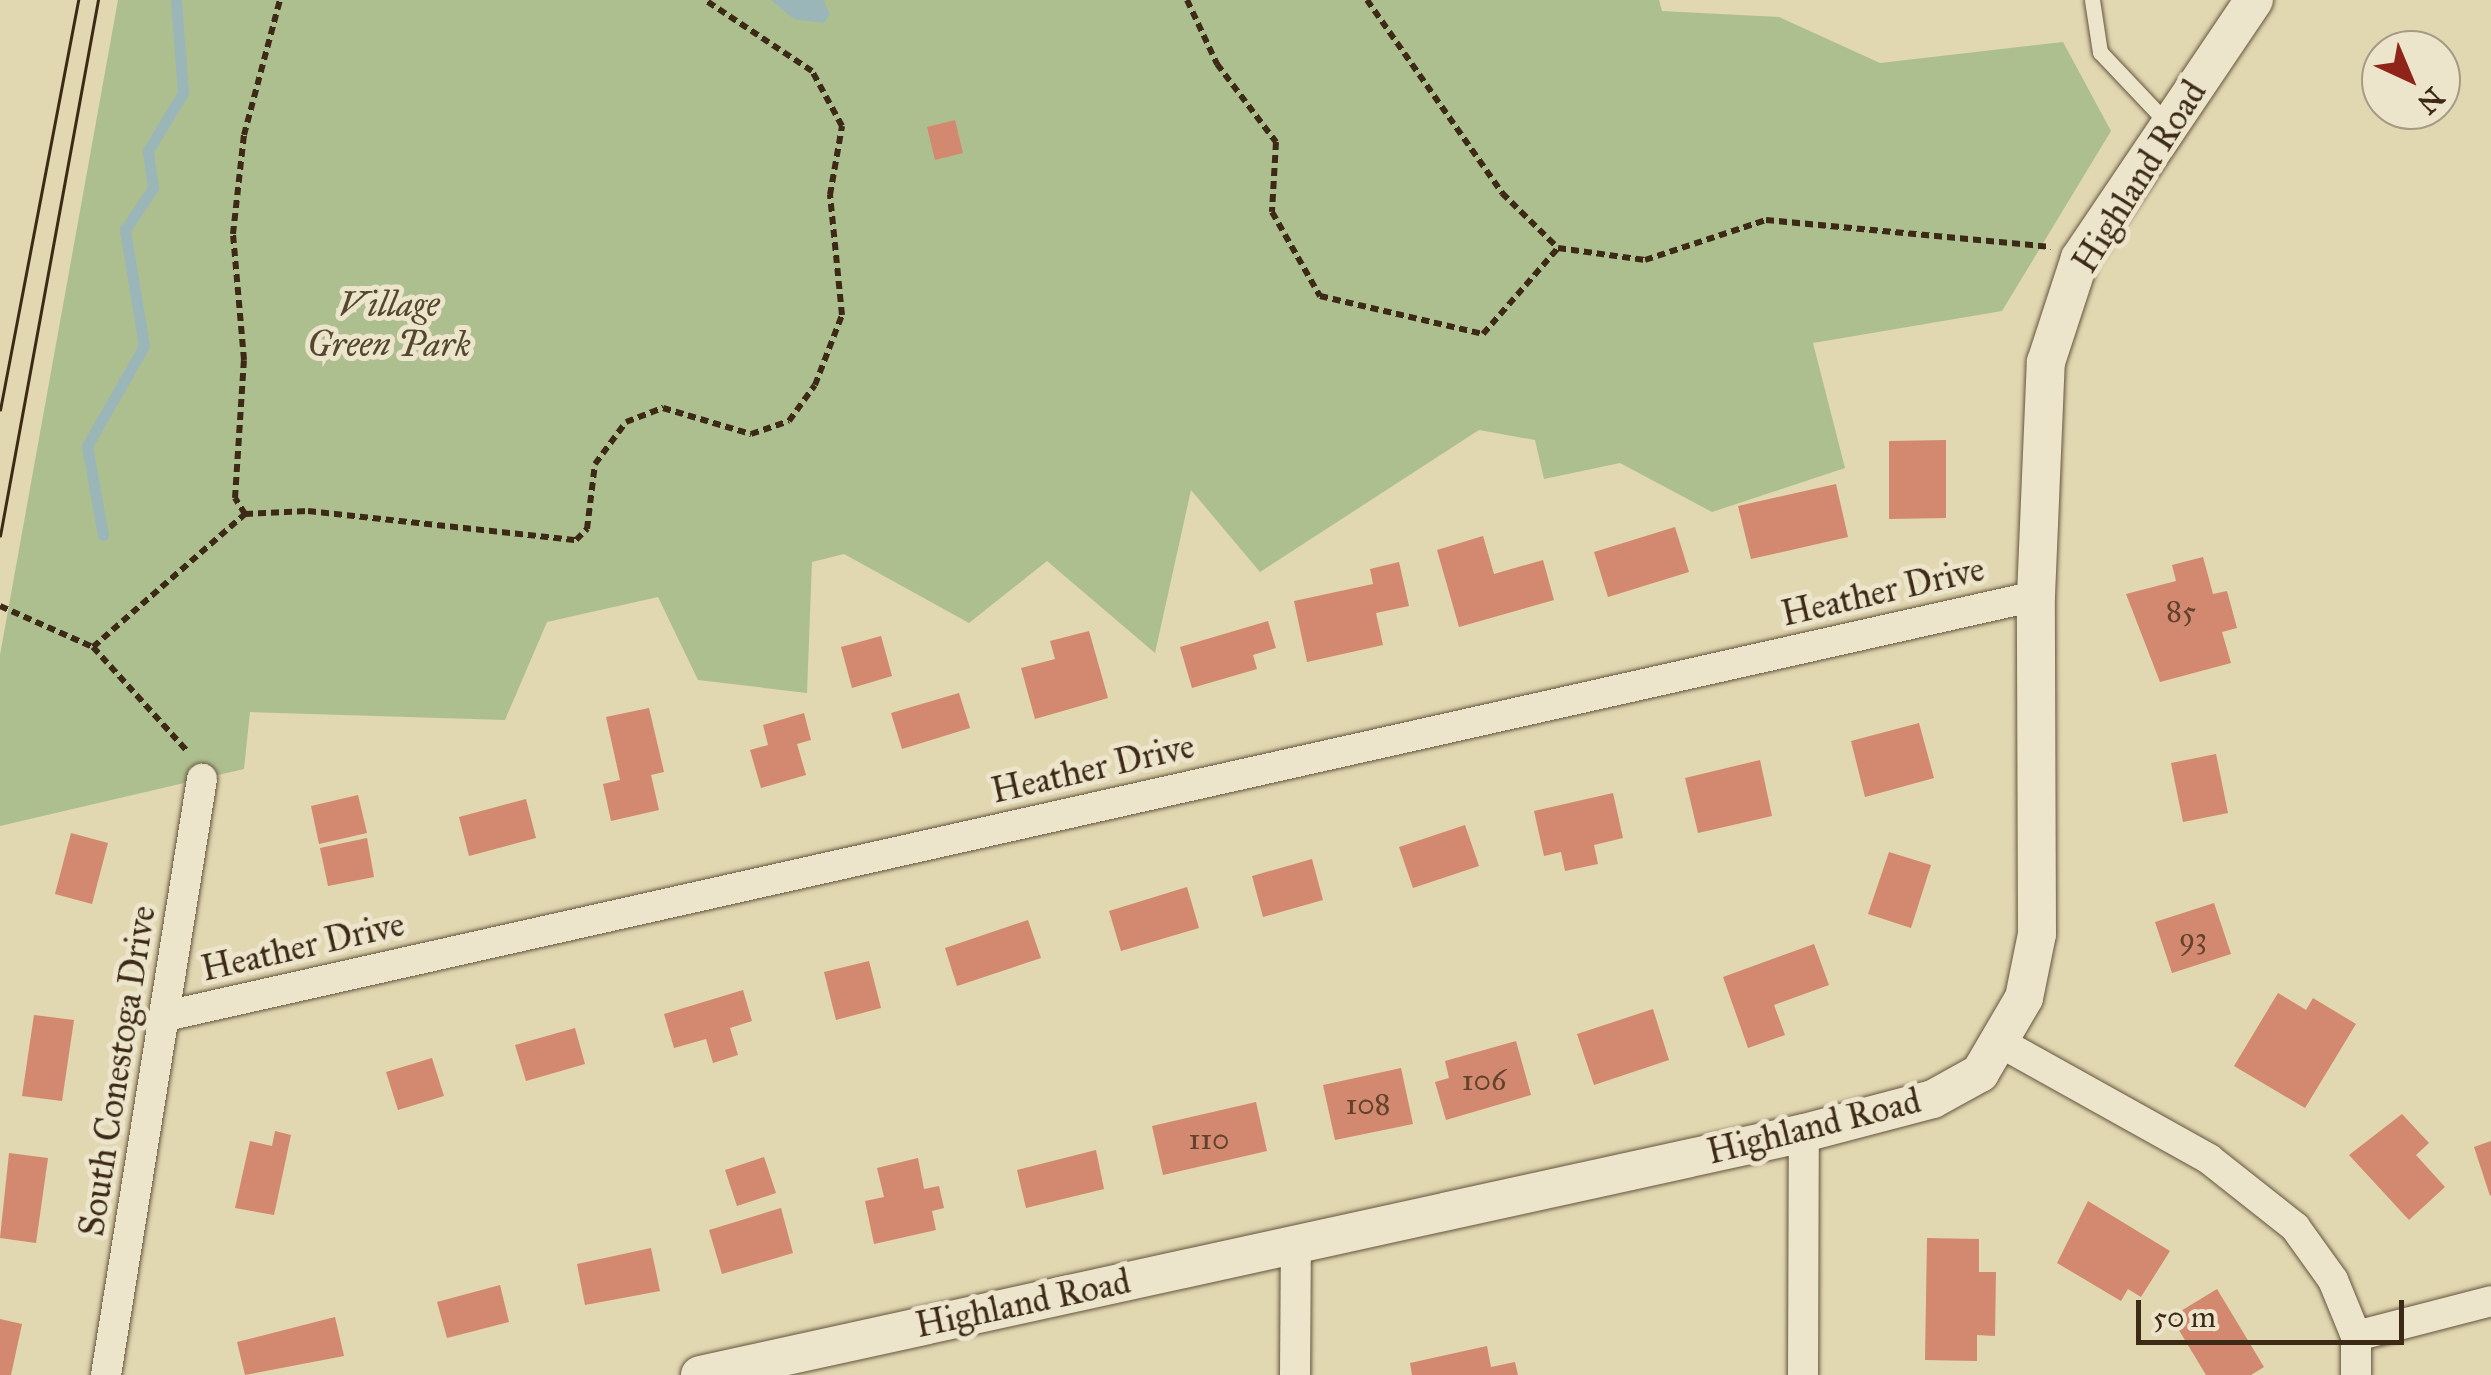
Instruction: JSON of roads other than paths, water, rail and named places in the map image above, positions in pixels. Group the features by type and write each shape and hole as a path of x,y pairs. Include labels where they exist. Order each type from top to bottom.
{"street":[{"name":"Highland Road","path":"712,1374 1804,1133 1933,1099 1980,1073 2024,998 2036,934 2036,596 2046,362 2082,256 2254,0"},
{"name":"Heather Drive","path":"166,1016 2036,596"},
{"name":"South Conestoga Drive","path":"106,1375 202,779"},
{"path":"2001,1043 2209,1159 2295,1226 2333,1280 2356,1336 2356,1375"},
{"path":"1803,1375 1804,1133"},
{"path":"1295,1375 1296,1245"},
{"path":"2356,1336 2491,1301"}],"lane":[{"path":"2092,0 2100,52 2170,126"}],"water":[{"path":"771,0 823,0 830,14 824,23 794,19"}],"waterway":[{"path":"103,535 87,446 144,346 125,230 153,188 148,151 183,93 176,0"}],"tram line":[{"path":"0,410 78,0"},
{"path":"0,536 98,0"}],"park label":[{"name":"Village Green Park","path":"389,325"}]}
